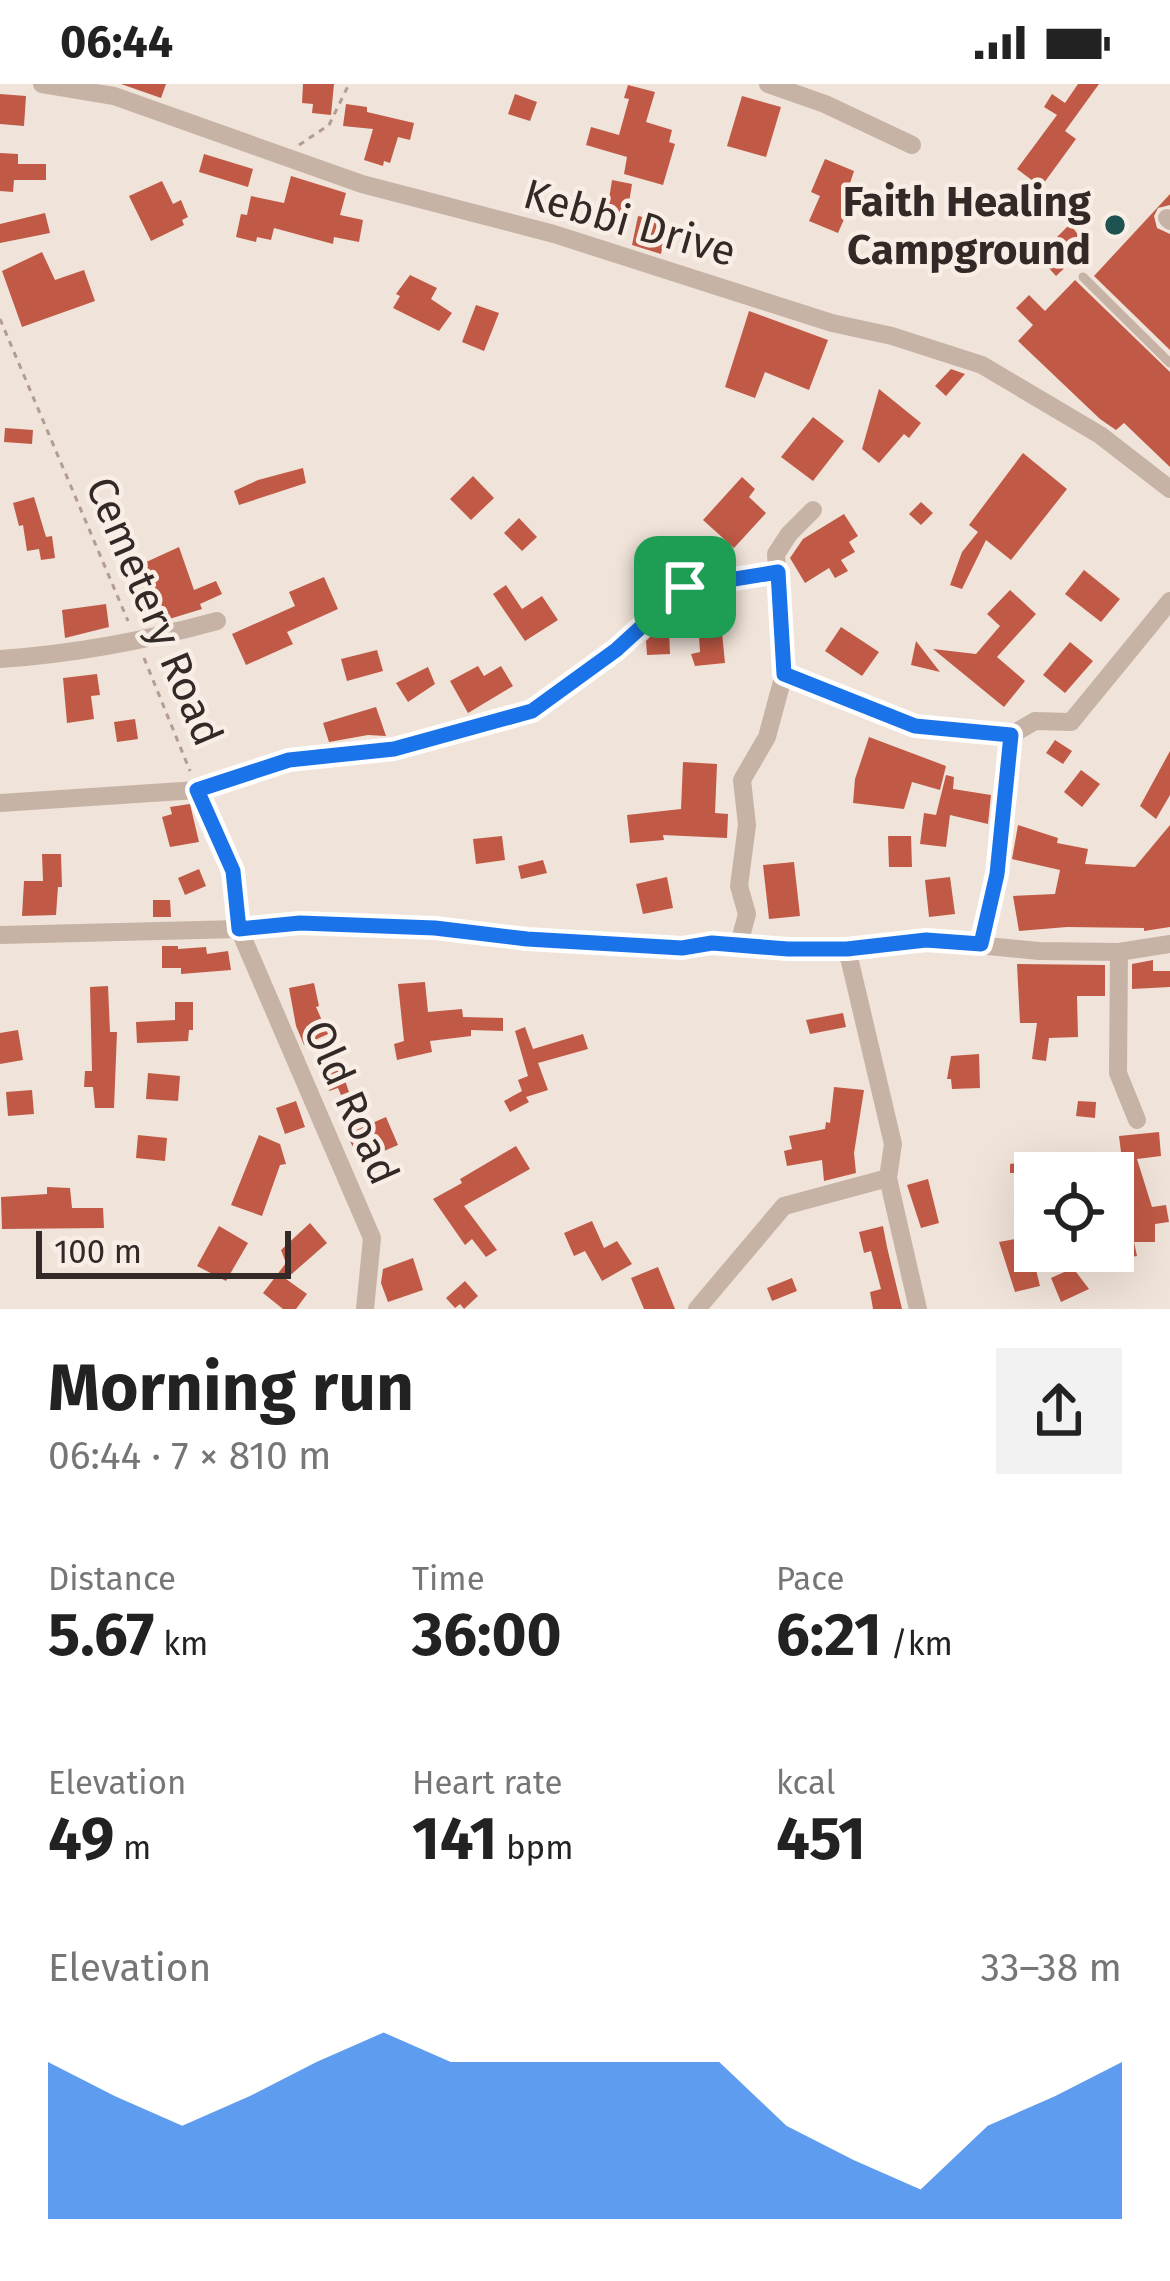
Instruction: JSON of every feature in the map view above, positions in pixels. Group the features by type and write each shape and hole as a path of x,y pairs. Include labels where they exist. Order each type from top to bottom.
{"street":[{"name":"Kebbi Drive","path":"42,84 97,88 362,184 554,234 832,323 892,336 982,365 1100,435 1170,489"},
{"path":"768,84 825,104 912,145"},
{"path":"739,944 747,914 739,886 747,825 742,781 767,737 784,674 776,554 813,510"},
{"path":"0,803 197,790 289,760 394,749 532,711 616,650 685,587 778,572"},
{"path":"784,674 915,726 1011,735 1035,721 1071,722 1170,601"},
{"path":"0,659 137,643 217,621"},
{"path":"981,944 997,874 1011,735"},
{"path":"0,935 300,923 435,928 682,948 739,944 847,949 926,940 1039,951 1119,952 1170,944"},
{"name":"Old Road","path":"239,929 372,1238 365,1309"},
{"path":"847,949 893,1144 888,1178 917,1309"},
{"path":"1119,952 1118,1073 1138,1120"},
{"path":"697,1309 784,1206 888,1178"}],"lane":[{"path":"1083,277 1170,363"}],"path":[{"path":"283,156 329,125 349,84"},
{"name":"Cemetery Road","path":"0,319 233,871 239,929"}],"building":[{"path":"121,84 166,84 161,98"},
{"path":"303,84 334,84 331,115 312,113 313,104 302,103"},
{"path":"1078,84 1099,84 1065,131 1076,139 1041,187 1017,169 1057,115 1044,107 1052,94 1065,103"},
{"path":"628,85 655,92 646,122 672,130 669,142 675,144 663,185 624,174 627,157 586,145 591,127 619,135"},
{"path":"0,94 26,96 24,126 0,124"},
{"path":"515,94 537,102 530,121 508,114"},
{"path":"742,96 781,107 766,157 727,146"},
{"path":"346,104 414,123 410,140 398,137 390,163 384,161 383,166 364,160 373,129 343,126"},
{"path":"0,153 18,154 18,164 46,164 46,180 14,180 13,192 0,191"},
{"path":"204,154 253,169 248,187 199,172"},
{"path":"825,159 854,171 843,205 849,208 838,233 809,221 820,196 811,192"},
{"path":"291,176 346,193 340,215 363,220 359,242 334,237 333,244 274,228 271,240 236,237 251,196 284,203"},
{"path":"612,180 632,184 627,215 607,212"},
{"path":"162,181 173,204 181,200 188,217 182,220 184,225 151,241 129,196"},
{"path":"1170,194 1170,205 1158,208 1154,216 1157,228 1170,234 1170,350 1094,276"},
{"path":"45,213 50,233 0,243 0,224"},
{"path":"638,216 667,222 661,254 632,245"},
{"path":"1070,224 1082,240 1063,254 1071,262 1056,276 1038,256"},
{"path":"42,252 55,280 84,270 95,301 22,327 2,271"},
{"path":"410,275 437,288 431,299 452,313 439,331 393,308 400,296 396,294"},
{"path":"1075,280 1170,372 1170,467 1124,423 1116,430 1100,419 1018,341 1033,325 1016,308 1029,295 1045,311"},
{"path":"476,305 499,313 484,351 462,342"},
{"path":"749,311 828,340 809,390 765,372 755,398 725,387"},
{"path":"951,369 965,374 946,396 935,386"},
{"path":"879,389 921,423 909,438 904,434 879,463 862,449"},
{"path":"813,417 844,441 813,481 781,457"},
{"path":"5,428 33,430 32,444 4,442"},
{"path":"1023,453 1067,489 1011,560 986,540 962,589 950,585 962,552 978,532 969,525"},
{"path":"303,468 306,483 239,505 234,491"},
{"path":"473,476 494,498 471,520 450,499"},
{"path":"742,477 755,489 749,497 766,513 734,548 703,520"},
{"path":"34,497 46,537 52,536 55,558 41,560 39,549 27,551 13,503"},
{"path":"921,502 933,513 921,525 909,514"},
{"path":"844,514 858,536 849,542 855,552 841,560 848,571 835,578 829,568 805,583 790,558 803,539"},
{"path":"519,518 537,537 522,551 504,533"},
{"path":"179,547 194,590 216,581 222,594 200,604 202,609 166,620 158,594 142,600 131,569"},
{"path":"1084,570 1120,599 1101,622 1065,594"},
{"path":"324,577 338,609 287,632 293,644 246,665 232,634 295,606 289,592"},
{"path":"506,585 522,609 542,596 558,620 525,641 493,594"},
{"path":"1010,590 1036,614 997,657 1025,681 1004,707 933,649 976,654 1000,626 987,614"},
{"path":"719,602 725,663 695,666 691,654 700,652 697,603"},
{"path":"106,604 109,627 65,638 62,610"},
{"path":"841,627 879,652 862,676 825,651"},
{"path":"657,630 669,630 670,654 647,655 646,641"},
{"path":"916,641 940,672 911,665"},
{"path":"1070,642 1093,661 1065,693 1043,675"},
{"path":"377,650 383,671 347,681 341,659"},
{"path":"478,666 484,676 501,666 513,686 468,713 450,681"},
{"path":"428,667 435,684 408,702 396,683"},
{"path":"97,674 100,695 91,696 94,719 67,723 63,678"},
{"path":"376,707 386,736 329,742 323,723"},
{"path":"135,719 138,739 117,742 114,722"},
{"path":"869,737 946,766 940,790 912,782 904,809 853,803 855,779"},
{"path":"1055,740 1072,751 1063,764 1046,753"},
{"path":"1170,751 1170,795 1156,819 1140,806"},
{"path":"683,762 717,764 715,813 728,814 727,838 663,835 664,840 630,843 627,815 681,809"},
{"path":"1081,770 1100,784 1082,807 1064,792"},
{"path":"946,775 954,777 953,789 991,795 988,824 950,815 946,847 920,844 924,813 936,815"},
{"path":"190,804 199,842 170,847 162,817 172,814 170,807"},
{"path":"1018,825 1058,838 1057,843 1088,849 1085,864 1135,867 1170,825 1170,927 1019,931 1013,896 1055,894 1060,870 1012,859"},
{"path":"502,836 505,860 476,864 473,839"},
{"path":"888,836 911,836 912,867 889,867"},
{"path":"42,854 61,854 62,887 58,887 56,915 22,916 24,881 43,881"},
{"path":"543,860 547,873 521,879 518,866"},
{"path":"794,862 800,916 769,919 763,865"},
{"path":"199,869 206,886 185,895 178,878"},
{"path":"667,877 673,908 643,914 636,884"},
{"path":"950,877 955,914 929,917 925,880"},
{"path":"153,900 170,900 171,917 153,917"},
{"path":"162,946 206,947 207,954 228,951 231,970 181,974 181,968 162,968"},
{"path":"1153,960 1153,971 1170,971 1170,987 1132,989 1132,964"},
{"path":"1017,964 1105,965 1105,996 1077,996 1078,1037 1049,1038 1046,1061 1032,1059 1037,1023 1020,1023"},
{"path":"425,982 428,1012 462,1009 463,1017 503,1018 503,1031 471,1030 471,1036 430,1041 432,1052 397,1060 394,1044 404,1041 398,984"},
{"path":"314,983 316,1007 328,1034 304,1045 289,988"},
{"path":"108,986 110,1032 117,1032 114,1108 95,1108 93,1087 84,1087 85,1071 92,1071 90,987"},
{"path":"175,1002 193,1002 188,1041 137,1043 136,1022 175,1020"},
{"path":"843,1013 846,1027 810,1034 806,1020"},
{"path":"525,1027 533,1049 583,1034 588,1049 538,1063 548,1090 526,1097 529,1102 510,1112 504,1101 522,1091 518,1080 528,1076 515,1031"},
{"path":"18,1030 23,1060 0,1064 0,1033"},
{"path":"331,1040 349,1092 341,1095 338,1088 329,1091 324,1072 330,1070 319,1045"},
{"path":"979,1054 980,1088 952,1089 947,1079 951,1056"},
{"path":"148,1073 180,1076 178,1101 146,1099"},
{"path":"834,1087 864,1090 854,1153 856,1173 824,1181 822,1160 787,1166 784,1151 792,1149 789,1136 825,1129 826,1122 830,1123"},
{"path":"32,1090 34,1114 8,1116 6,1092"},
{"path":"296,1101 305,1127 285,1134 276,1108"},
{"path":"1078,1101 1096,1102 1095,1118 1076,1116"},
{"path":"386,1117 398,1145 384,1151 380,1142 355,1152 347,1134"},
{"path":"1159,1132 1161,1156 1137,1159 1152,1207 1166,1205 1169,1222 1155,1224 1155,1242 1134,1242 1134,1152 1121,1152 1119,1136"},
{"path":"138,1135 167,1138 165,1161 136,1158"},
{"path":"259,1135 280,1144 286,1164 280,1165 262,1216 231,1205"},
{"path":"516,1146 530,1169 464,1206 497,1250 486,1257 472,1239 465,1245 433,1199"},
{"path":"928,1179 939,1223 921,1228 907,1185"},
{"path":"47,1187 70,1188 72,1208 103,1208 104,1228 2,1229 1,1197 47,1194"},
{"path":"592,1221 604,1248 617,1241 632,1264 602,1281 585,1251 574,1256 564,1233"},
{"path":"310,1223 327,1243 286,1279 307,1294 296,1309 283,1309 263,1293 286,1263 281,1250"},
{"path":"219,1226 248,1243 226,1281 197,1266"},
{"path":"883,1226 902,1309 873,1309 870,1292 881,1289 871,1251 864,1253 859,1232"},
{"path":"1014,1239 1014,1272 1037,1272 1040,1286 1015,1292 999,1242"},
{"path":"413,1258 423,1290 388,1302 381,1283 383,1269"},
{"path":"658,1267 675,1309 644,1309 631,1278"},
{"path":"1076,1272 1089,1289 1061,1302 1051,1278"},
{"path":"792,1278 797,1291 772,1301 767,1288"},
{"path":"465,1281 478,1296 464,1309 460,1304 455,1308 446,1298"}],"place":[{"name":"Faith Healing Campground","path":"1115,225"}],"route":[{"path":"778,572 784,674 915,726 1011,735 997,874 981,944 926,940 847,949 712,943 682,948 435,928 300,923 239,929 233,871 197,790 289,760 394,749 532,711 616,650 685,587 778,572"}]}
